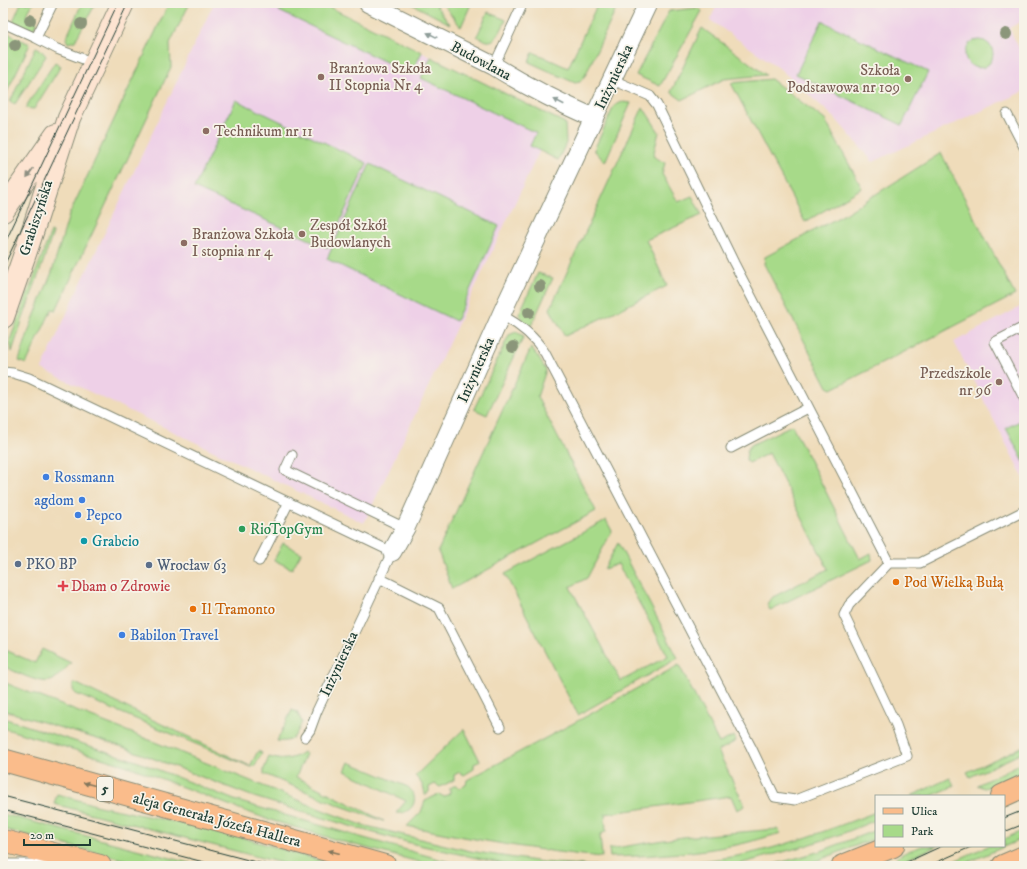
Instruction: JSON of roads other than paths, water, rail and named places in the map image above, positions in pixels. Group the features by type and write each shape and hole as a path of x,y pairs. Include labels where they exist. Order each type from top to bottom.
{"main road":[{"name":"Grabiszyńska","path":"3,317 69,118 123,3"},
{"name":"Grabiszyńska","path":"3,211 69,118"},
{"name":"aleja Generała Józefa Hallera","path":"3,760 385,866"},
{"path":"1004,795 1024,786"},
{"path":"3,841 95,865"},
{"path":"843,866 890,847"},
{"path":"1003,866 1024,857"}],"street":[{"name":"Budowlana","path":"368,3 494,66 562,104 594,118"},
{"name":"Inżynierska","path":"392,552 405,528 501,315 648,3"}],"lane":[{"path":"36,38 54,3"},
{"path":"494,66 523,3"},
{"path":"3,23 57,49 94,63"},
{"path":"613,80 650,96 657,105 731,257 889,563"},
{"path":"1006,114 1024,147"},
{"path":"501,315 514,322 532,336 546,353 751,747 775,797 795,800 907,756 896,725 844,615 849,605 889,563 920,563 1024,511"},
{"path":"1024,327 995,342 1024,398"},
{"path":"3,372 13,373 29,378 392,552"},
{"path":"731,448 808,408"},
{"path":"292,455 285,470 405,528"},
{"path":"258,561 289,502"},
{"name":"Inżynierska","path":"305,737 310,730 317,710 392,552"},
{"path":"379,578 439,608 500,727"},
{"path":"3,864 95,865"}],"tram line":[{"path":"3,247 118,3"},
{"path":"3,268 128,3"},
{"path":"3,796 271,866"},
{"path":"3,810 219,866"},
{"path":"1005,818 1024,810"},
{"path":"1005,832 1024,824"},
{"path":"898,866 940,847"},
{"path":"928,866 971,847"}],"place":[{"name":"Branżowa Szkoła II Stopnia Nr 4","path":"321,77"},
{"name":"Szkoła Podstawowa nr 109","path":"908,79"},
{"name":"Technikum nr 11","path":"206,131"},
{"name":"Zespół Szkół Budowlanych","path":"302,234"},
{"name":"Branżowa Szkoła I stopnia nr 4","path":"184,243"},
{"name":"Przedszkole nr 96","path":"999,382"},
{"name":"Rossmann","path":"46,477"},
{"name":"agdom","path":"82,500"},
{"name":"Pepco","path":"78,515"},
{"name":"RioTopGym","path":"242,529"},
{"name":"Grabcio","path":"84,541"},
{"name":"PKO BP","path":"18,564"},
{"name":"Wrocław 63","path":"149,565"},
{"name":"Pod Wielką Bułą","path":"896,582"},
{"name":"Dbam o Zdrowie","path":"63,586"},
{"name":"Il Tramonto","path":"193,609"},
{"name":"Babilon Travel","path":"122,635"}]}
